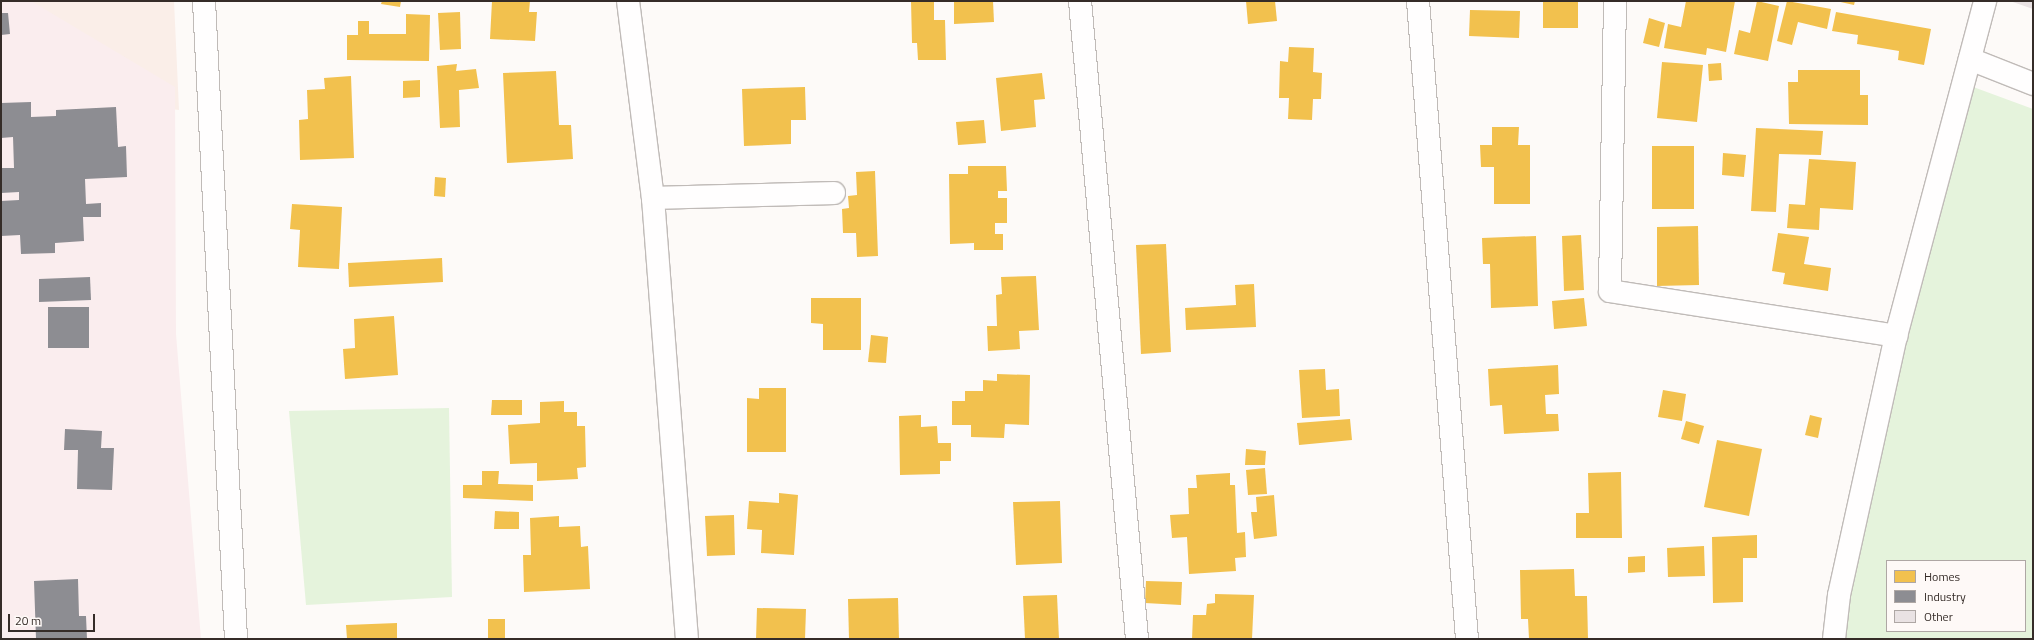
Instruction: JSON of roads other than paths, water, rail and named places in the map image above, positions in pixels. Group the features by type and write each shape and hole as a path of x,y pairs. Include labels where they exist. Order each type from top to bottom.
{"street":[{"path":"204,1 236,639"},
{"path":"628,1 653,198 687,639"},
{"path":"1080,1 1137,639"},
{"path":"1418,1 1467,639"},
{"path":"1615,1 1610,291 1896,336"},
{"path":"1834,639 1839,595 1896,336 1985,1"},
{"path":"1970,59 2033,84"},
{"path":"653,198 834,193"}]}
